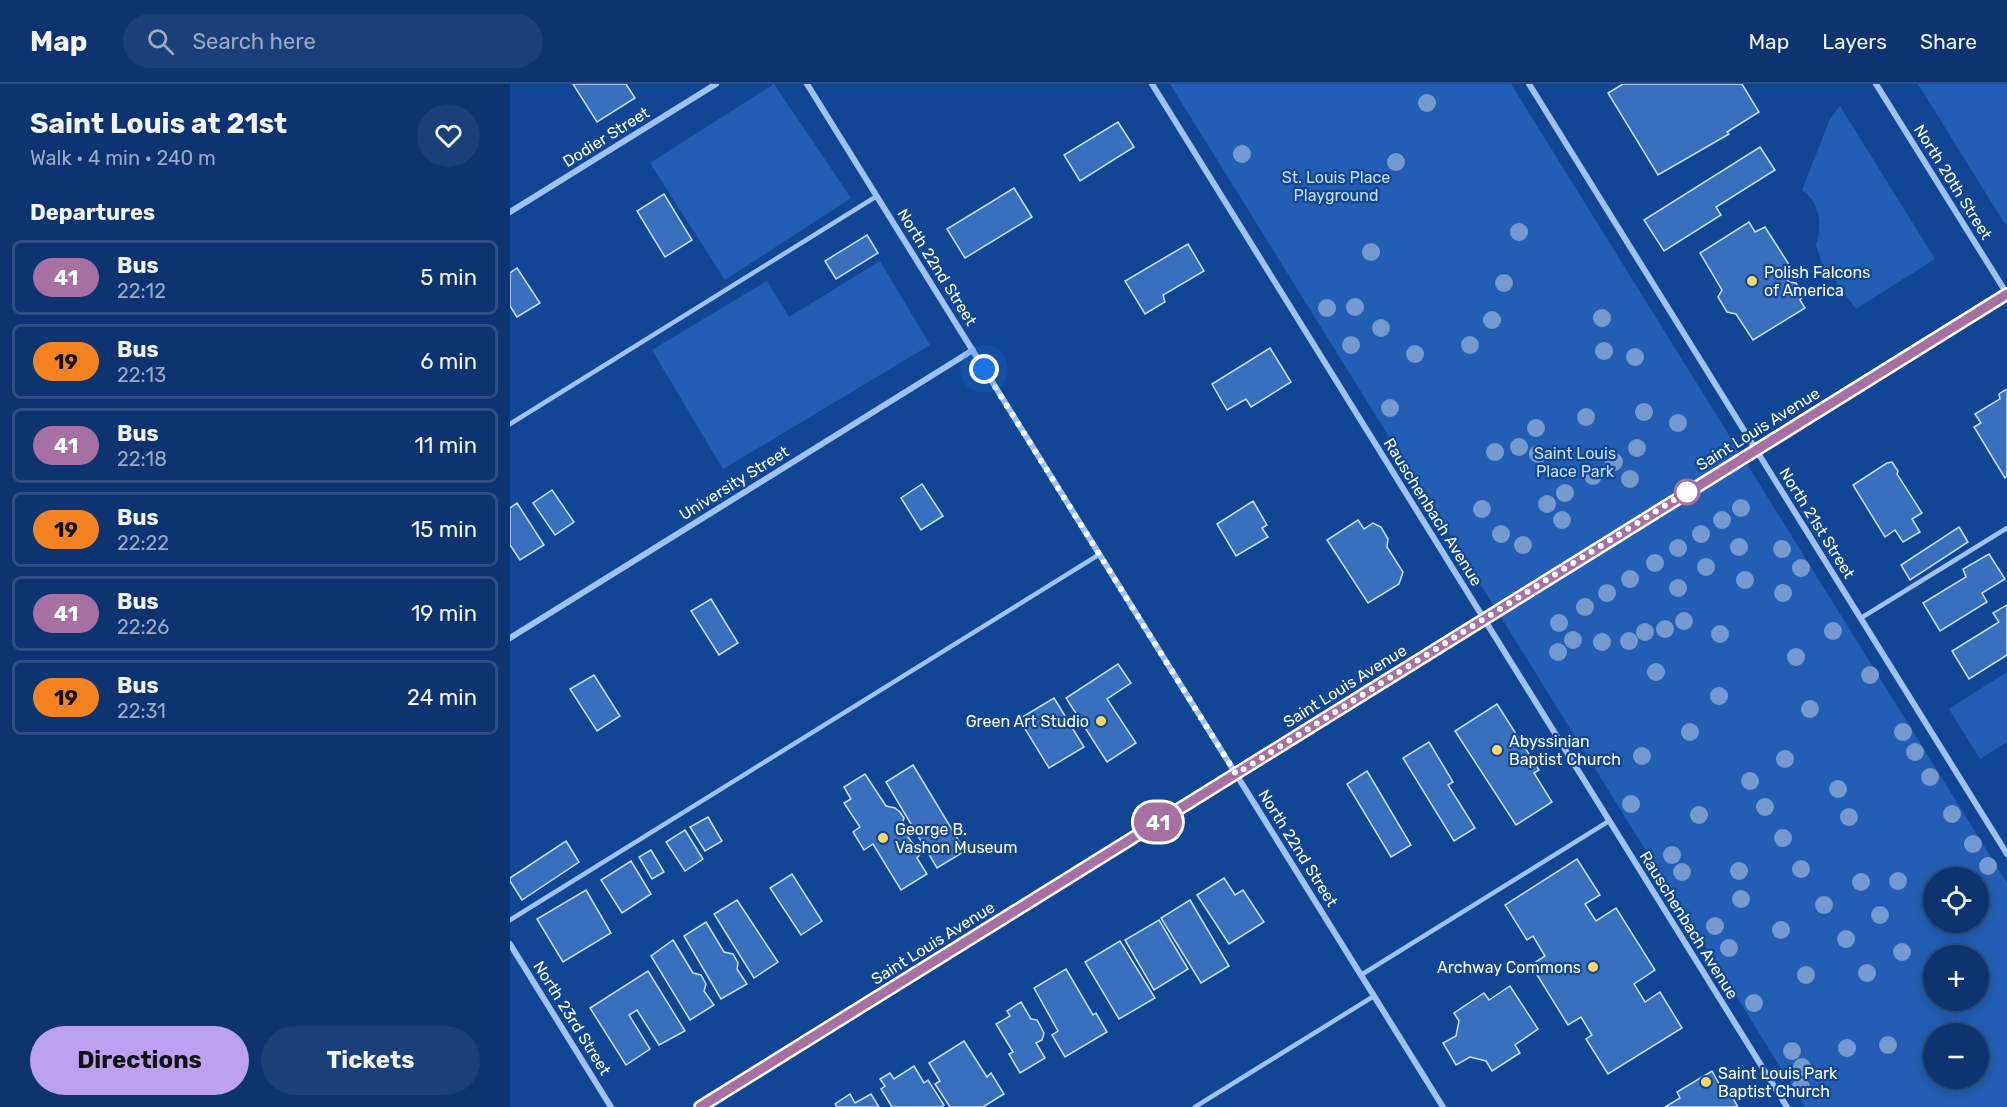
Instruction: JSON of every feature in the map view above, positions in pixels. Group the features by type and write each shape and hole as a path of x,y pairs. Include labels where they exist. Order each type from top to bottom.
{"street":[{"name":"Dodier Street","path":"510,212 716,84"},
{"name":"North 22nd Street","path":"807,84 1443,1107"},
{"name":"Rauschenbach Avenue","path":"1152,84 1787,1107"},
{"name":"North 21st Street","path":"1529,84 2007,854"},
{"name":"North 20th Street","path":"1876,84 2007,293"},
{"name":"Saint Louis Avenue","path":"700,1107 2007,293"},
{"name":"University Street","path":"510,638 973,350"},
{"name":"North 23rd Street","path":"510,944 611,1107"}],"lane":[{"path":"510,424 877,195"},
{"path":"1861,618 2007,528"},
{"path":"510,920 1100,555"},
{"path":"1361,975 1609,822"},
{"path":"1196,1107 1374,996"}],"green space":[{"path":"774,84 851,198 725,280 650,163"},
{"name":"Saint Louis Place Park","path":"1170,84 1511,84 2007,883 2007,1107 1805,1107"},
{"path":"1918,84 2007,84 2007,223 2005,224"},
{"path":"1840,106 1935,259 1856,309 1822,263 1816,245 1819,230 1818,215 1813,201 1802,190 1830,119"},
{"path":"880,261 930,345 723,469 652,350 767,281 789,317"},
{"path":"2007,672 2007,742 1980,759 1949,709"}],"building":[{"path":"573,84 626,84 635,98 597,122"},
{"path":"1623,84 1742,84 1759,112 1727,132 1729,134 1658,175 1608,93"},
{"path":"1118,122 1134,147 1080,181 1064,155"},
{"path":"1760,147 1775,170 1716,207 1721,215 1664,251 1644,220"},
{"path":"1014,188 1032,217 965,258 947,229"},
{"path":"664,194 692,240 665,257 637,211"},
{"name":"Polish Falcons of America","path":"1749,222 1755,232 1765,227 1795,274 1787,279 1789,282 1796,283 1803,295 1800,300 1805,308 1753,340 1736,314 1727,312 1718,297 1722,290 1700,253"},
{"path":"867,235 878,253 836,279 825,261"},
{"path":"1188,244 1204,271 1163,295 1165,302 1145,314 1125,281"},
{"path":"517,268 540,303 517,317 510,306 510,273"},
{"path":"1270,348 1291,382 1251,407 1246,399 1227,410 1212,384"},
{"path":"2007,390 2007,476 2005,478 1974,427 1981,423 1975,414 2000,399 1999,394"},
{"path":"1892,462 1922,513 1912,519 1920,532 1903,542 1895,530 1885,537 1853,485"},
{"path":"922,484 943,516 921,530 901,498"},
{"path":"552,490 574,522 555,535 533,503"},
{"path":"1253,501 1267,525 1262,528 1268,537 1236,556 1217,524"},
{"path":"517,503 544,545 520,560 510,545 510,508"},
{"path":"1358,520 1364,529 1373,523 1381,527 1388,539 1387,547 1403,572 1399,584 1368,603 1327,540"},
{"path":"1959,527 1968,542 1910,580 1901,565"},
{"path":"1989,554 2005,579 1982,593 1987,602 1940,631 1923,603 1966,577 1963,569"},
{"path":"711,599 738,643 719,655 691,611"},
{"path":"2007,605 2007,655 1969,679 1952,651 1999,622 1993,613"},
{"name":"Green Art Studio","path":"1118,664 1131,683 1107,699 1136,743 1107,762 1066,698"},
{"path":"594,675 620,716 597,731 570,689"},
{"path":"1054,698 1084,747 1049,768 1019,719"},
{"name":"Abyssinian Baptist Church","path":"1497,704 1539,770 1534,773 1552,802 1516,825 1455,731"},
{"path":"1429,742 1453,782 1448,785 1475,828 1454,841 1403,758"},
{"path":"913,765 965,851 937,868 886,782"},
{"path":"1367,771 1411,845 1391,857 1347,784"},
{"name":"George B. Vashon Museum","path":"865,774 886,806 895,808 904,818 901,827 920,854 917,858 927,874 901,890 873,844 864,850 853,832 860,827 844,803 851,799 844,787"},
{"path":"708,817 722,841 705,851 690,827"},
{"path":"685,830 703,859 685,871 666,842"},
{"path":"566,841 579,862 522,900 510,878"},
{"path":"651,850 664,872 652,879 639,857"},
{"name":"Archway Commons","path":"1577,859 1600,895 1585,904 1596,921 1616,908 1655,970 1634,984 1645,1002 1660,992 1682,1028 1608,1074 1586,1039 1592,1035 1581,1017 1568,1025 1531,965 1545,956 1533,936 1527,940 1505,905"},
{"path":"631,861 651,894 622,913 601,880"},
{"path":"792,874 822,921 801,935 770,888"},
{"path":"1224,878 1235,895 1243,890 1264,922 1229,944 1197,895"},
{"path":"586,890 611,933 563,962 537,919"},
{"path":"737,900 778,962 754,978 714,914"},
{"path":"1190,900 1229,966 1201,983 1161,918"},
{"path":"1159,920 1188,969 1154,990 1125,940"},
{"path":"706,922 724,952 733,954 738,963 737,969 747,984 721,999 684,936"},
{"path":"673,940 693,973 701,975 706,984 704,991 714,1005 690,1020 651,956"},
{"path":"1120,941 1155,998 1119,1019 1085,962"},
{"path":"1066,969 1093,1015 1096,1013 1107,1032 1065,1057 1052,1035 1058,1031 1034,988"},
{"path":"648,971 685,1031 659,1045 637,1010 629,1015 650,1049 626,1065 590,1008"},
{"path":"1510,986 1538,1029 1515,1045 1520,1053 1492,1071 1486,1061 1470,1057 1456,1065 1443,1043 1456,1036 1459,1021 1454,1013 1484,993 1489,1000"},
{"path":"1021,1002 1031,1019 1037,1020 1044,1033 1042,1040 1036,1043 1045,1058 1020,1073 1009,1054 1013,1052 996,1024 1010,1016 1007,1011"},
{"path":"964,1041 987,1077 991,1073 1004,1094 983,1107 950,1107 935,1084 940,1081 929,1063"},
{"path":"914,1066 924,1083 928,1080 944,1105 941,1107 892,1107 881,1089 885,1086 880,1079 890,1073 894,1079"},
{"name":"Saint Louis Park Baptist Church","path":"1712,1071 1726,1096 1730,1093 1738,1107 1665,1107 1680,1098 1677,1092"},
{"path":"850,1094 855,1103 871,1094 879,1107 837,1107 835,1104"}],"bus line":[{"name":"41","path":"700,1107 2007,294"}],"place":[{"name":"Polish Falcons of America","path":"1752,281"},
{"name":"Green Art Studio","path":"1101,721"},
{"name":"Abyssinian Baptist Church","path":"1497,750"},
{"name":"George B. Vashon Museum","path":"883,838"},
{"name":"Archway Commons","path":"1593,967"},
{"name":"Saint Louis Park Baptist Church","path":"1706,1082"}],"route":[{"path":"984,369 1236,774 1687,492"}],"park label":[{"name":"St. Louis Place Playground","path":"1336,186"}]}
